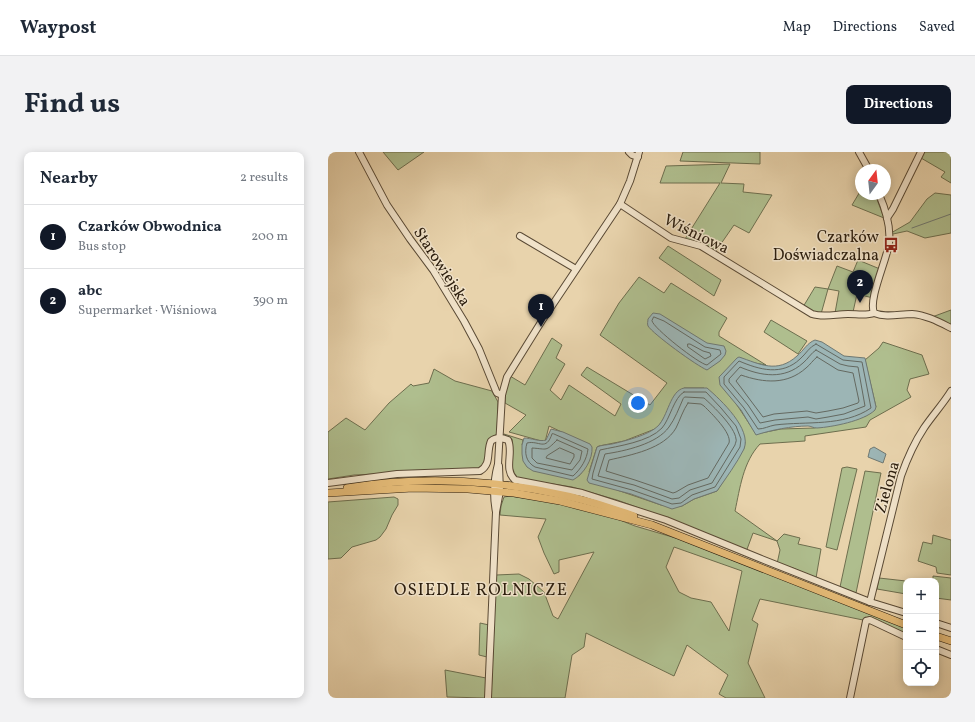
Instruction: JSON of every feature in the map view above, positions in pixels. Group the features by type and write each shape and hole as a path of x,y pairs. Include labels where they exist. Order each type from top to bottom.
{"main road":[{"path":"328,493 420,488 498,488 560,501 652,525 903,624"},
{"path":"939,637 951,641"}],"street":[{"name":"Starowiejska","path":"359,152 387,205 433,270 464,321 479,349 497,394 502,395"},
{"path":"488,698 496,512 495,505 500,471 498,464 504,384 510,370 620,204 630,181 638,154 632,155 629,152"},
{"path":"859,152 866,164"},
{"path":"887,218 893,209 921,152"},
{"path":"874,313 874,295 890,241 887,218 881,200"},
{"name":"Wiśniowa","path":"620,204 671,238 701,246 812,314 830,316 874,313 886,316 919,315 951,328"},
{"path":"520,236 576,269"},
{"name":"Zielona","path":"870,602 900,476 913,446 951,391"},
{"path":"328,483 397,474 480,471 484,469 488,463 491,440 496,438 505,439 509,442 509,470 515,480 582,493 666,520 717,542 870,602 903,612"},
{"path":"850,698 866,621 870,620 903,636"},
{"path":"939,624 951,628"},
{"path":"939,650 951,654"}],"green space":[{"path":"383,152 424,152 398,170"},
{"path":"683,152 760,152 760,164 680,161"},
{"path":"923,152 951,152 951,183 941,177 945,172 921,158"},
{"path":"730,164 721,183 744,184 743,192 772,195 749,233 734,225 716,251 685,239 720,183 660,183 666,166"},
{"path":"935,193 951,195 951,233 925,238 907,231 893,234 891,233 910,222 927,199"},
{"path":"855,200 877,200 884,218 852,205"},
{"path":"668,246 721,280 714,296 659,258"},
{"path":"858,260 880,269 873,298 857,294 853,312 835,313 839,291 828,289 837,266 853,272"},
{"path":"639,277 664,293 671,283 727,318 719,332 719,336 766,365 749,362 741,358 737,405 756,434 781,429 814,428 866,416 876,407 865,360 879,348 883,342 922,355 929,374 910,379 907,390 911,397 870,420 866,427 805,436 805,441 760,444 754,451 746,467 735,511 777,541 753,533 746,552 683,524 617,500 572,487 521,479 514,476 512,466 512,439 504,436 504,434 523,440 522,445 579,476 588,463 570,436 549,426 545,442 509,432 526,415 505,403 506,385 510,376 525,385 552,338 562,345 556,358 565,364 550,390 561,400 569,385 615,416 621,404 581,375 587,367 650,405 667,383 600,335 619,303","holes":["684,388 704,388 745,442 744,448 717,491 694,499 682,506 661,505 617,490 589,472 597,447 624,441 655,429 660,429 660,424"]},
{"path":"815,287 828,289 821,314 815,313 803,307"},
{"path":"951,310 951,327 932,317"},
{"path":"771,320 807,341 798,354 764,332"},
{"path":"434,369 455,381 492,391 498,402 497,434 489,440 486,463 481,469 354,475 328,479 328,432 346,418 365,430 389,403 411,384 413,386 429,383"},
{"path":"847,467 857,469 837,550 826,547 842,468"},
{"path":"865,471 881,473 856,593 840,587"},
{"path":"510,496 558,503 612,517 635,526 679,539 903,627 903,635 865,617 863,620 760,599 752,620 758,624 748,663 765,698 726,698 719,694 728,675 687,645 674,676 586,633 584,647 572,655 565,698 491,698 496,575 519,574 529,579 544,592 553,616 558,619 594,552 559,560 559,572 554,574 538,537 546,519 500,515 504,497","holes":["674,547 742,571 729,631 711,602 691,598 679,592 666,567"]},
{"path":"394,497 398,499 398,505 386,529 380,537 376,540 352,547 341,558 328,559 328,502"},
{"path":"784,534 800,538 798,544 821,549 816,578 793,568 777,564 780,550 777,541"},
{"path":"933,535 951,540 951,575 937,573 936,567 918,561 923,542 932,544"},
{"path":"933,576 951,578 951,600 939,598 939,578 933,578"},
{"path":"879,578 903,581 903,593 877,589"},
{"path":"480,623 489,625 487,657 479,655"},
{"path":"445,670 486,678 486,698 447,697"}],"water":[{"path":"653,313 660,314 707,343 724,346 726,351 725,355 720,361 707,370 694,363 658,336 648,326 648,319"},
{"path":"815,340 822,342 844,356 865,358 876,407 875,410 870,414 856,420 839,425 817,428 802,426 775,430 756,435 741,410 720,385 719,377 739,357 761,365 782,365 797,356 812,341"},
{"path":"684,388 707,388 727,407 740,424 744,433 744,449 717,491 672,509 631,494 589,483 587,480 597,447 643,435 654,429 661,422 675,394"},
{"path":"551,429 563,432 590,444 592,447 591,456 587,466 581,474 573,480 533,471 527,467 523,461 522,445 524,438 541,441 546,440"},
{"path":"874,447 886,454 883,463 868,457 870,449"}],"waterway":[{"path":"912,228 951,214"}],"place":[{"name":"Czarków Doświadczalna","path":"891,245"},
{"name":"abc","path":"860,303"},
{"name":"Czarków Obwodnica","path":"541,327"}],"district":[{"name":"OSIEDLE ROLNICZE","path":"481,589"}]}
